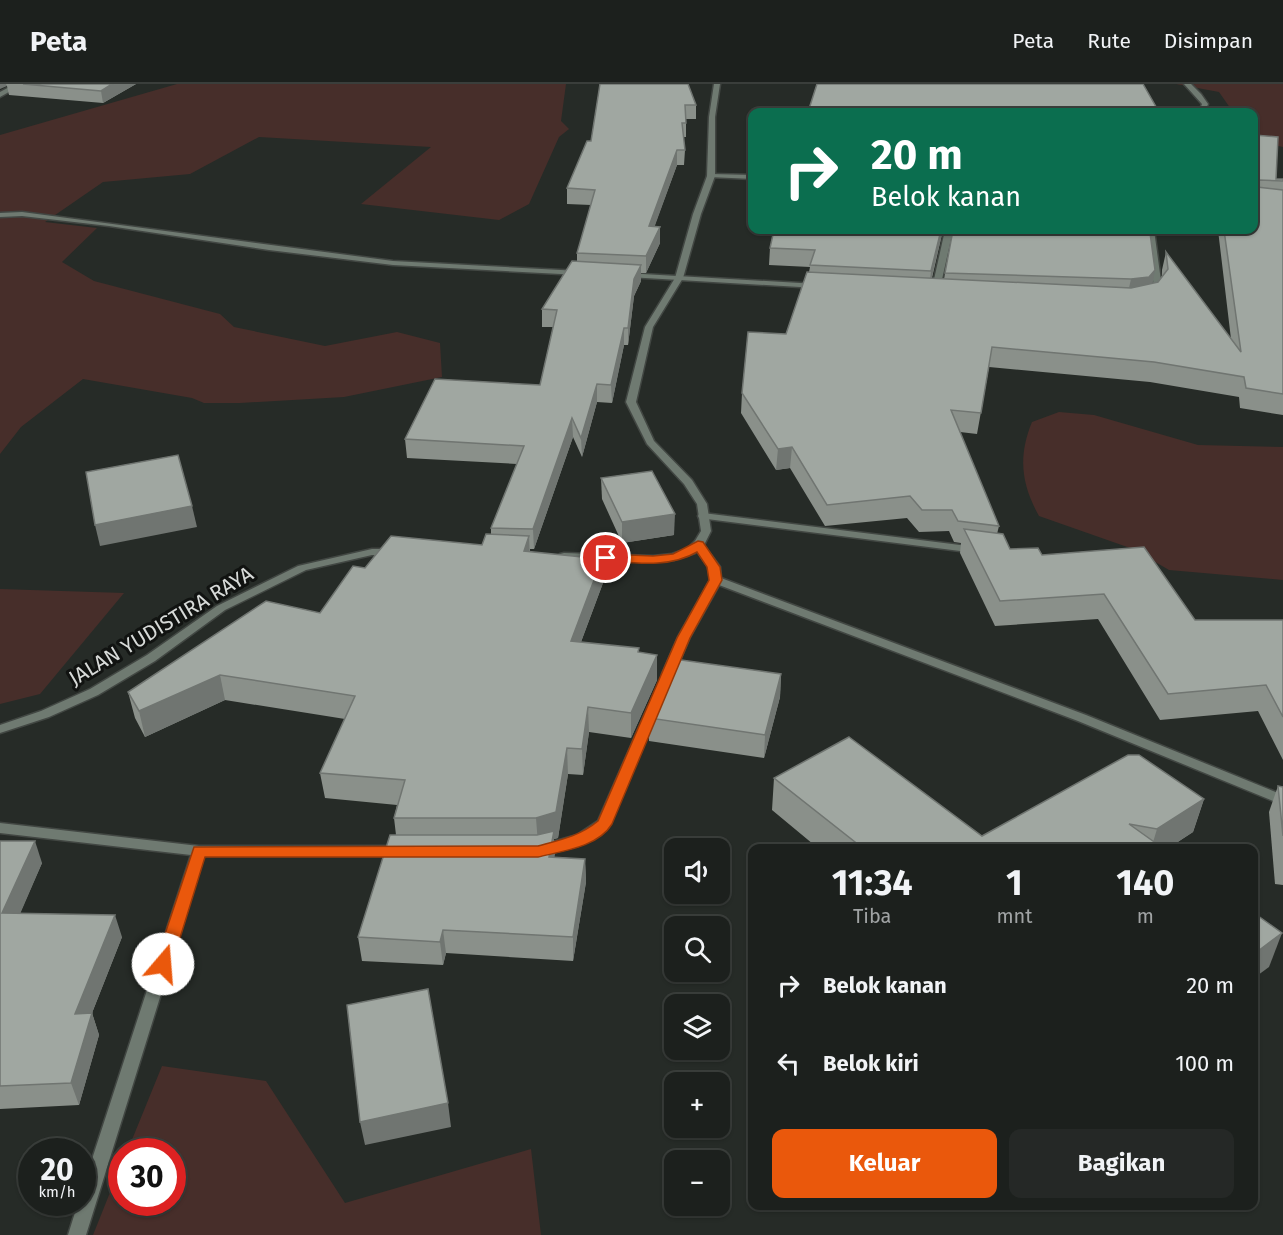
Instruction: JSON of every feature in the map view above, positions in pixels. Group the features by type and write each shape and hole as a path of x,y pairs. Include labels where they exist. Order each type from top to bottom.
{"street":[{"path":"0,95 20,84"},
{"path":"548,555 653,560 675,557 691,551 698,545 706,531 702,504 688,482 650,441 631,402 649,327 679,278 697,214 711,176 712,117 717,84"},
{"path":"1187,84 1199,95 1205,104 1204,108"},
{"path":"711,176 748,177"},
{"path":"0,215 22,214 109,224 269,248 393,263 588,273"},
{"path":"935,294 948,234"},
{"path":"1146,299 1155,294 1158,288 1151,234"},
{"path":"622,275 830,287"},
{"path":"923,293 947,294"},
{"path":"704,516 983,551"},
{"path":"527,851 538,851 576,842 593,834 604,824 684,638 716,580 714,567 698,545"},
{"name":"JALAN YUDISTIRA RAYA","path":"0,729 45,714 94,692 151,657 221,608 302,568 372,552 407,552"},
{"path":"716,580 1082,718 1283,800"},
{"path":"0,828 199,851 410,851"},
{"path":"76,1235 199,851"}],"shaded area":[{"path":"177,84 566,84 561,121 569,129 559,137 529,204 499,220 361,204 431,147 259,137 190,174 103,182 45,222 97,228 62,262 94,281 220,314 234,327 325,346 397,332 440,343 442,377 344,397 240,403 204,403 192,398 83,379 21,427 0,454 0,135"},
{"path":"1176,84 1283,84 1283,147 1258,142 1258,108 1230,108 1219,92"},
{"path":"1059,412 1094,415 1198,445 1283,447 1283,580 1169,570 1133,549 1039,516 1025,481 1023,458 1025,447 1032,422"},
{"path":"0,589 124,593 40,694 0,704"},
{"path":"162,1066 266,1081 345,1203 531,1149 541,1235 93,1235 108,1198 108,1216 186,1216 186,1138 133,1138"}],"building":[{"path":"23,84 112,84 101,91"},
{"path":"600,84 688,84 696,105 685,105 686,123 682,123 685,150 677,150 649,226 660,227 646,256 577,253 595,190 567,188 587,141 591,141"},
{"path":"817,84 1143,84 1157,108 1075,108 809,108"},
{"path":"1258,135 1278,137 1276,179 1283,179 1283,181 1259,180"},
{"path":"1258,187 1283,190 1283,394 1246,388 1244,377 1154,362 992,347 981,413 951,410 999,526 958,521 952,510 922,510 910,496 827,505 792,447 778,449 742,393 748,332 786,334 807,272 1131,288 1158,282 1168,269 1166,252 1241,352 1225,234 1258,234"},
{"path":"773,234 940,234 931,271 810,265 815,250 770,248"},
{"path":"952,234 1150,234 1155,270 1149,277 1131,279 945,273"},
{"path":"572,261 641,265 634,279 628,328 624,328 611,385 597,384 581,438 572,418 533,529 491,528 524,446 405,439 435,379 540,385 557,310 542,309"},
{"path":"178,455 192,506 95,525 86,472"},
{"path":"652,471 675,514 622,522 601,478"},
{"path":"964,529 1003,534 1010,549 1038,548 1042,555 1144,547 1195,620 1283,620 1283,717 1266,685 1168,694 1104,594 1000,601"},
{"path":"486,534 529,536 524,551 602,559 571,641 639,648 638,652 657,655 631,713 588,707 582,749 567,748 556,812 536,818 394,818 405,780 320,773 355,696 220,675 139,711 128,692 266,601 320,613 353,566 365,568 391,536 482,545"},
{"path":"674,659 781,674 765,735 649,718"},
{"path":"849,737 982,836 1128,755 1139,755 1204,799 1157,829 1129,824 1157,844 858,844 774,778"},
{"path":"1278,786 1283,787 1283,836"},
{"path":"554,831 549,857 585,859 573,937 443,930 440,942 358,937 390,835 537,835"},
{"path":"0,841 35,841 2,913 115,915 75,1014 92,1013 71,1083 0,1086"},
{"path":"1258,916 1282,933 1258,951"},
{"path":"428,989 448,1103 360,1122 347,1005"}],"route":[{"path":"163,964 199,851 538,851 576,842 593,834 604,824 684,638 716,580 714,567 698,545 691,551 675,557 653,560 606,558"}]}
